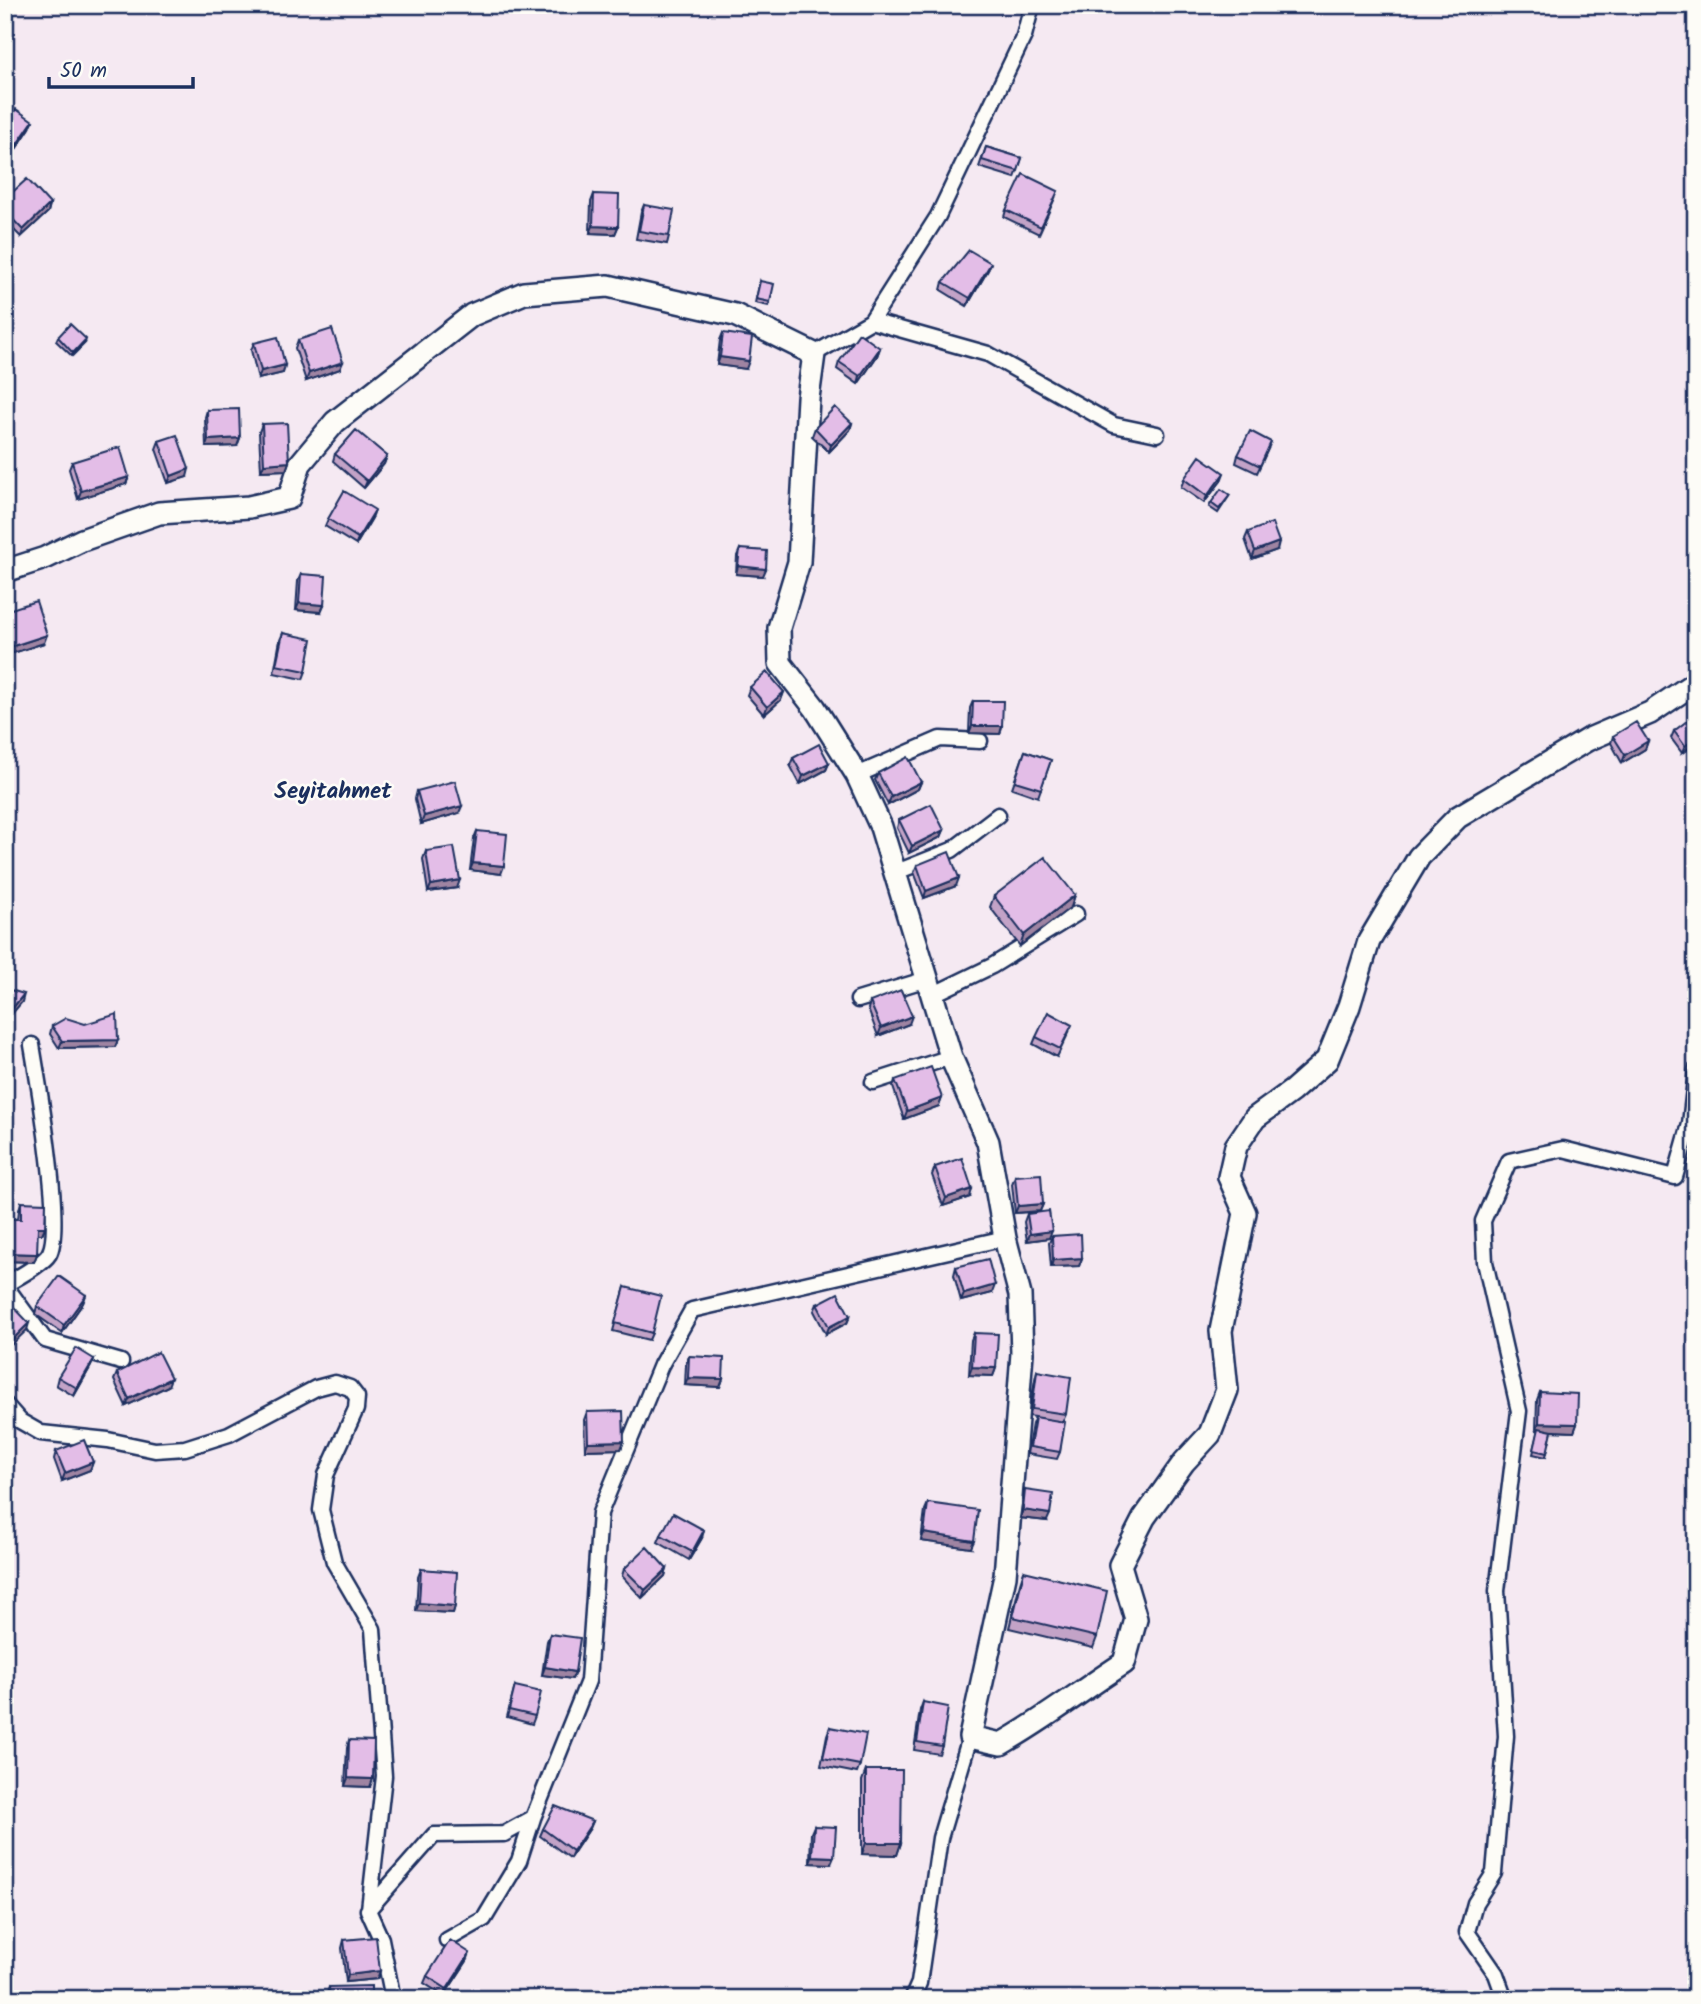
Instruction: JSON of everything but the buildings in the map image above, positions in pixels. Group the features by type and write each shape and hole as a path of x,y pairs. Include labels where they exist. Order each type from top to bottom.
{"street":[{"path":"814,354 871,321 938,216 1024,36 1032,5"},
{"path":"5,571 46,558 82,540 159,513 249,507 289,498 300,464 335,422 472,315 524,293 608,286 735,315 814,354"},
{"path":"871,321 988,354 1114,425 1157,434"},
{"path":"814,354 808,398 799,562 779,628 780,663 815,708 857,775 881,827 951,1056 988,1142 1005,1238 1020,1295 1022,1353 1005,1576 971,1737 940,1838 919,1983 912,1999"},
{"path":"971,1737 1001,1744 1035,1725 1124,1663 1136,1619 1120,1566 1144,1518 1184,1462 1210,1434 1227,1390 1221,1331 1245,1213 1229,1177 1236,1146 1255,1118 1292,1091 1327,1060 1349,1006 1369,941 1419,857 1458,817 1587,740 1650,713 1696,682"},
{"path":"857,775 940,739 980,741"},
{"path":"894,873 952,850 998,815"},
{"path":"858,1000 929,987 992,966 1076,914"},
{"path":"32,1045 46,1129 55,1238 49,1256 5,1285 45,1340 121,1362"},
{"path":"873,1082 951,1056"},
{"path":"1505,1999 1496,1974 1466,1932 1475,1903 1494,1873 1506,1736 1497,1591 1519,1411 1485,1262 1483,1221 1509,1161 1563,1149 1675,1177 1690,1124 1696,1070"},
{"path":"447,1940 484,1919 519,1861 533,1818 588,1681 600,1513 661,1365 692,1310 1005,1238"},
{"path":"5,1404 20,1421 41,1433 108,1440 155,1450 185,1448 229,1434 316,1388 335,1383 350,1388 357,1397 356,1409 326,1475 321,1510 334,1562 373,1629 384,1776 368,1910 381,1939 393,1999"},
{"path":"368,1910 434,1835 504,1834 533,1818"}],"district":[{"name":"Seyitahmet","path":"333,790"}]}
